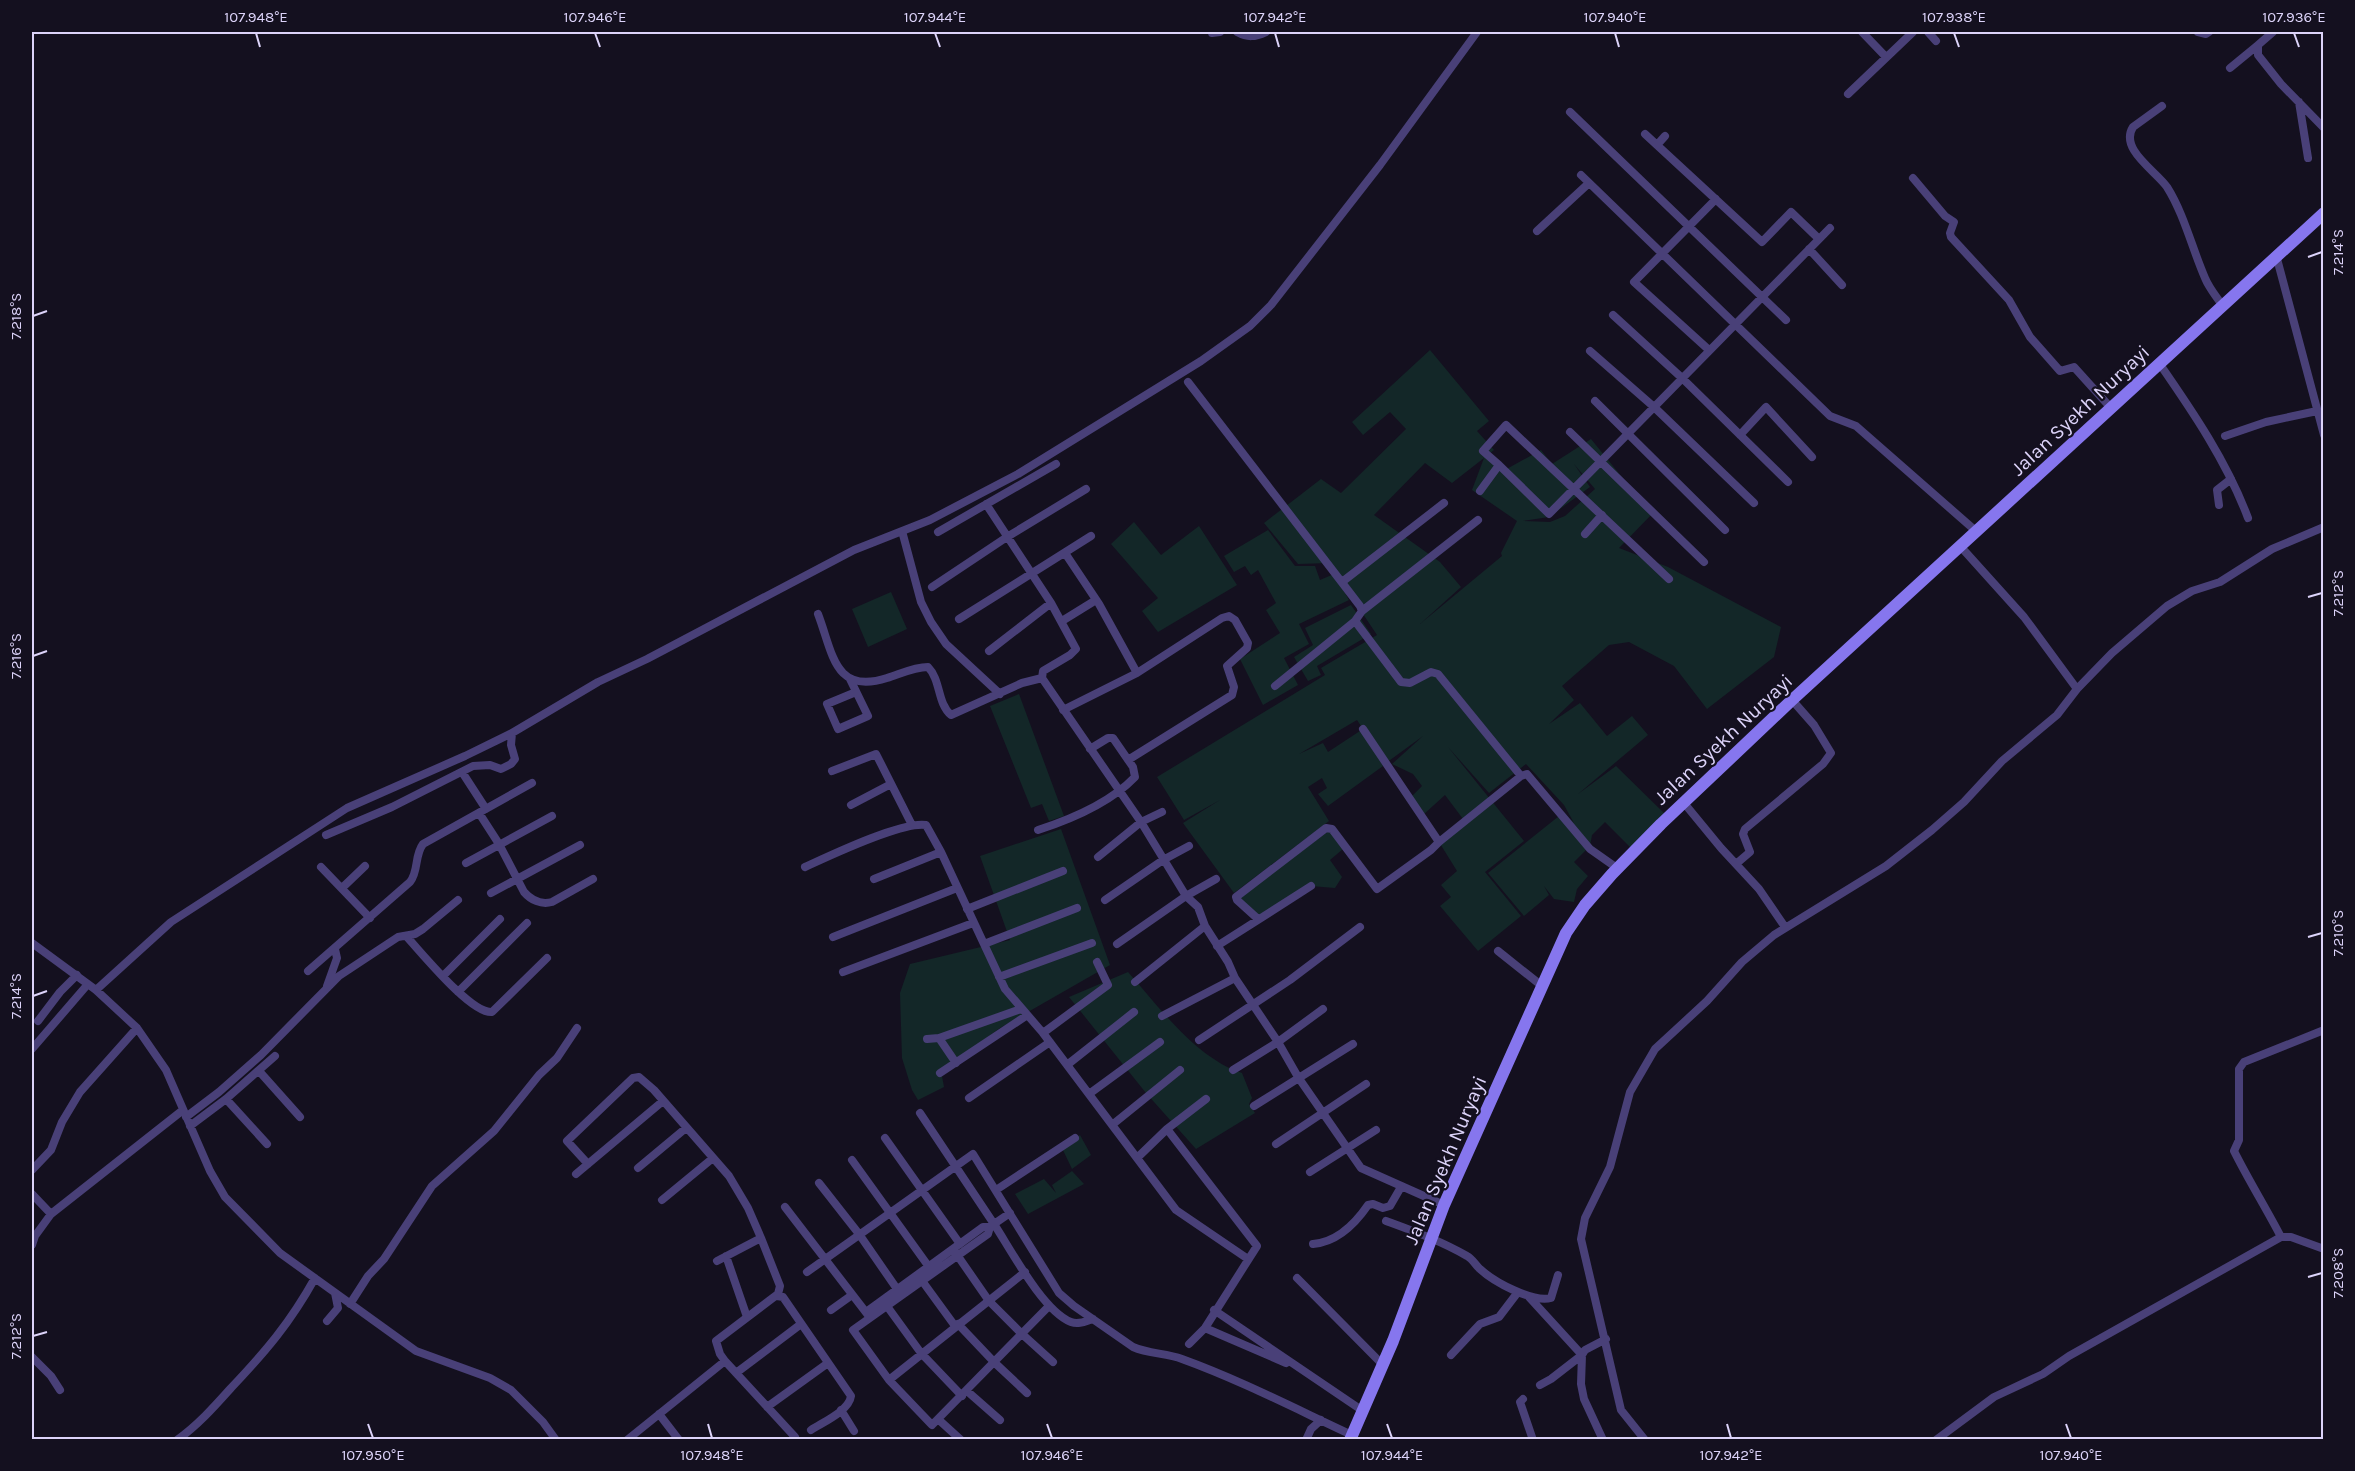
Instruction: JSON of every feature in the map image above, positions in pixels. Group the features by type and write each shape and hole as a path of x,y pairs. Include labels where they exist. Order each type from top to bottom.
{"main road":[{"name":"Jalan Syekh Nuryayi","path":"1351,1437 1383,1365 1444,1205 1566,933 1585,905 1617,868 1792,700 2324,213"}],"street":[{"path":"1237,32 1252,37 1266,32"},
{"path":"96,990 171,922 347,808 512,733 624,668 647,659 854,550 930,520 1083,436 1201,361 1250,327 1271,305 1309,258 1477,32"},
{"path":"1862,32 1886,57"},
{"path":"1848,94 1913,32"},
{"path":"1928,32 1936,40"},
{"path":"2198,32 2206,34 2209,32"},
{"path":"2230,68 2273,32"},
{"path":"2258,45 2258,55 2281,84 2324,128"},
{"path":"2299,101 2308,158"},
{"path":"2162,106 2133,127 2132,145 2136,153 2167,187 2205,280 2222,305"},
{"path":"1570,112 1786,321"},
{"path":"1646,134 1762,242 1791,212 1819,239"},
{"path":"1657,145 1665,136"},
{"path":"1581,175 1830,417 1856,426 1977,532"},
{"path":"1913,178 1945,216 1954,222 1951,237 2009,300 2030,337 2060,371 2074,367 2111,408"},
{"path":"1537,231 1589,183"},
{"path":"1709,350 1634,282 1716,199"},
{"path":"1669,579 1575,488 1506,425 1483,451 1549,514 1575,488 1601,461 1628,434 1761,297 1830,228"},
{"path":"1809,249 1842,285"},
{"path":"2276,255 2324,435"},
{"path":"1613,315 1682,378 1788,482"},
{"path":"1590,351 1654,407 1754,503"},
{"path":"2159,363 2196,416 2231,479 2248,518"},
{"path":"1188,382 1362,611"},
{"path":"1594,401 1725,530"},
{"path":"1740,435 1766,407 1812,457"},
{"path":"2225,436 2266,422 2317,411"},
{"path":"1570,432 1704,562"},
{"path":"938,532 1056,464"},
{"path":"1480,491 1499,465"},
{"path":"2219,505 2217,490 2231,479"},
{"path":"932,587 1007,537 1086,489"},
{"path":"1342,582 1444,503"},
{"path":"986,504 1033,574 1076,649 1043,671 1042,678 1141,822 1186,896 1198,907 1205,926 1228,962 1235,978 1278,1042 1298,1077 1365,1172 1444,1205"},
{"path":"1585,534 1602,514"},
{"path":"1275,686 1354,621 1362,611 1478,520"},
{"path":"1645,1440 1621,1410 1602,1341 1581,1239 1586,1218 1610,1167 1630,1092 1655,1049 1707,1001 1742,962 1783,925 1886,866 1932,830 1964,802 2002,761 2057,715 2077,689 2112,653 2167,606 2192,591 2220,582 2272,549 2324,527"},
{"path":"902,531 915,585 931,622 946,644 1000,694"},
{"path":"959,619 1091,537"},
{"path":"1961,547 2024,617 2077,689"},
{"path":"1065,553 1096,600 1137,673"},
{"path":"1062,621 1096,600"},
{"path":"989,651 1051,603"},
{"path":"818,614 840,671 850,679 857,683 873,681 928,668 932,672 942,704 951,715 1022,683 1042,678"},
{"path":"1063,710 1137,673 1227,615 1235,620 1248,643 1247,648 1227,666 1234,687 1232,695 1128,760"},
{"path":"1354,621 1401,682 1410,683 1431,672 1438,674 1521,776"},
{"path":"850,679 868,716 838,729 827,704 856,692"},
{"path":"1736,864 1750,852 1744,838 1746,829 1823,764 1831,753 1814,725 1792,700"},
{"path":"1363,729 1439,842"},
{"path":"326,835 367,818 473,766 490,765 501,769 511,764 515,759 511,745 512,733"},
{"path":"1038,830 1084,812 1133,779 1136,774 1112,737 1090,749"},
{"path":"832,771 876,753 912,825"},
{"path":"462,772 517,880 530,898 546,904 592,879"},
{"path":"1258,919 1236,897 1326,828 1332,828 1377,889 1431,850 1521,776 1527,774 1584,844 1617,868"},
{"path":"308,971 414,877 418,851 423,844 532,783"},
{"path":"851,805 891,784"},
{"path":"1684,802 1721,848 1759,889 1783,925"},
{"path":"1098,856 1141,822 1162,812"},
{"path":"466,863 552,816"},
{"path":"805,867 867,840 912,825 926,825 1005,989 1050,1042 1176,1210 1248,1259"},
{"path":"491,893 580,845"},
{"path":"1105,900 1163,860 1189,846"},
{"path":"874,879 941,852"},
{"path":"342,888 365,866"},
{"path":"321,867 370,918"},
{"path":"967,909 1063,871"},
{"path":"1117,944 1186,896 1216,879"},
{"path":"1217,946 1311,886"},
{"path":"833,937 957,888"},
{"path":"32,1245 35,1236 51,1214 184,1113 219,1092 261,1055 327,986 376,951 398,938 415,934 423,929 458,900"},
{"path":"984,944 1077,908"},
{"path":"443,976 500,919"},
{"path":"458,992 527,923"},
{"path":"843,972 973,923"},
{"path":"1135,982 1205,926"},
{"path":"1199,1040 1290,980 1360,927"},
{"path":"406,936 458,992 482,1010 492,1012 547,958"},
{"path":"32,943 96,990 137,1028 166,1070 190,1126 225,1197 280,1253 416,1351 490,1378 511,1390 543,1422 556,1440"},
{"path":"999,977 1092,943"},
{"path":"327,986 337,957 335,949"},
{"path":"1498,951 1542,986"},
{"path":"1043,1033 1108,985 1097,962"},
{"path":"38,1021 60,992 77,975"},
{"path":"1162,1016 1235,978"},
{"path":"32,1049 88,984"},
{"path":"1233,1070 1278,1042 1323,1008"},
{"path":"927,1039 939,1038 1024,1012"},
{"path":"940,1073 1024,1012"},
{"path":"1067,1065 1134,1012"},
{"path":"32,1170 51,1150 62,1122 80,1092 137,1028"},
{"path":"350,1305 368,1276 384,1259 432,1186 494,1131 538,1075 557,1058 577,1028"},
{"path":"2281,1237 2234,1151 2239,1140 2239,1069 2242,1064 2254,1058 2324,1030"},
{"path":"939,1038 956,1063"},
{"path":"969,1098 1050,1042"},
{"path":"1089,1094 1160,1042"},
{"path":"1254,1106 1353,1044"},
{"path":"190,1126 226,1099 275,1056"},
{"path":"1112,1125 1180,1070"},
{"path":"259,1071 300,1117"},
{"path":"588,1164 567,1141 633,1078 642,1078 734,1184 748,1208 780,1286 777,1296 716,1341 725,1361 795,1437"},
{"path":"1276,1144 1366,1084"},
{"path":"226,1099 267,1144"},
{"path":"1137,1158 1167,1129 1206,1100"},
{"path":"576,1174 663,1101"},
{"path":"920,1113 992,1226 1049,1306 1071,1322 1081,1323 1094,1319"},
{"path":"638,1168 686,1128"},
{"path":"1167,1129 1257,1246 1214,1310 1205,1328 1190,1344"},
{"path":"1310,1172 1376,1130"},
{"path":"885,1138 922,1189 956,1250 989,1301 1053,1362"},
{"path":"996,1190 1075,1138"},
{"path":"807,1272 973,1154 1059,1293 1133,1347 1179,1358 1239,1382 1321,1420 1351,1437"},
{"path":"662,1200 712,1158"},
{"path":"852,1160 929,1267"},
{"path":"819,1183 859,1234 897,1289"},
{"path":"1313,1244 1324,1243 1335,1237 1352,1225 1366,1207 1373,1204 1383,1208 1390,1206 1401,1187"},
{"path":"32,1194 51,1214"},
{"path":"785,1207 868,1315"},
{"path":"885,1303 897,1289 920,1278 929,1267 956,1250 988,1234 992,1226 1010,1213"},
{"path":"1386,1221 1431,1238 1469,1257 1483,1271 1522,1294 1582,1355 1581,1384 1584,1399 1603,1440"},
{"path":"1936,1440 1996,1396 2043,1374 2069,1356 2281,1237 2291,1237 2324,1249"},
{"path":"717,1262 761,1238"},
{"path":"956,1250 868,1315 853,1330 889,1380 932,1425 1049,1306"},
{"path":"726,1256 747,1317"},
{"path":"889,1380 1025,1272"},
{"path":"1522,1294 1544,1299 1551,1298 1558,1275"},
{"path":"177,1440 204,1418 270,1346 298,1309 315,1278"},
{"path":"920,1278 956,1325 1027,1393"},
{"path":"1297,1278 1383,1365"},
{"path":"327,1321 338,1308 335,1293"},
{"path":"831,1310 852,1294"},
{"path":"1451,1355 1480,1324 1499,1317 1522,1294"},
{"path":"777,1296 783,1297 851,1396 850,1402 841,1410 811,1430"},
{"path":"885,1303 921,1353 965,1394 1000,1420"},
{"path":"1214,1310 1363,1411"},
{"path":"736,1373 801,1324"},
{"path":"1205,1328 1305,1372"},
{"path":"1540,1385 1582,1355 1585,1350 1602,1341"},
{"path":"32,1357 51,1376 60,1390"},
{"path":"627,1440 725,1361"},
{"path":"767,1407 828,1363"},
{"path":"1523,1399 1520,1402 1533,1440"},
{"path":"841,1410 854,1431"},
{"path":"659,1414 679,1440"},
{"path":"939,1420 961,1440"},
{"path":"1306,1440 1311,1429 1321,1420"}],"green space":[{"path":"1430,350 1489,421 1477,431 1494,450 1485,457 1503,471 1541,450 1552,464 1591,439 1652,514 1619,548 1668,567 1781,627 1774,657 1707,709 1674,666 1629,642 1609,645 1562,686 1574,700 1549,724 1580,703 1607,736 1632,716 1648,735 1578,794 1616,766 1666,815 1631,848 1605,822 1592,835 1590,846 1574,862 1588,876 1577,889 1574,902 1554,899 1544,886 1549,895 1524,916 1488,873 1564,812 1574,823 1564,805 1526,764 1489,793 1448,747 1524,841 1485,872 1521,916 1478,951 1440,906 1451,897 1441,885 1457,871 1439,842 1463,819 1445,795 1423,815 1411,797 1422,786 1413,774 1392,764 1423,736 1386,763 1367,736 1383,766 1328,806 1318,794 1327,788 1322,778 1308,787 1329,821 1234,893 1183,823 1220,800 1184,820 1157,777 1325,675 1321,668 1377,635 1329,563 1298,564 1264,523 1321,479 1341,493 1406,429 1390,412 1363,435 1352,422","holes":["1484,458 1472,490 1517,521 1501,553 1502,556 1420,624 1461,587 1440,562 1374,515 1425,463 1452,483","1574,464 1595,489 1565,516 1550,522 1523,521 1549,517 1590,487","1357,720 1363,729 1328,752 1323,743 1299,754"]},
{"path":"1134,522 1161,555 1199,526 1237,585 1158,632 1142,611 1158,598 1111,544"},
{"path":"1268,530 1295,566 1315,566 1320,580 1334,574 1349,600 1299,624 1309,644 1284,658 1298,685 1263,705 1240,659 1280,633 1266,610 1276,603 1258,570 1251,575 1245,566 1234,572 1224,556"},
{"path":"891,592 907,629 868,647 852,609"},
{"path":"1351,605 1371,634 1317,666 1321,675 1308,681 1294,657 1313,645 1305,628"},
{"path":"1019,694 1064,816 1049,821 1042,804 1031,808 990,706"},
{"path":"1061,829 1110,965 1000,1028 952,1063 942,1076 944,1087 918,1100 912,1090 902,1058 900,993 910,964 1010,940 980,856"},
{"path":"1330,830 1343,849 1330,860 1342,877 1335,888 1311,886 1259,915 1238,898"},
{"path":"1128,972 1194,1044 1225,1066 1242,1073 1252,1098 1249,1104 1255,1113 1196,1149 1146,1093 1069,997"},
{"path":"1080,1135 1091,1155 1072,1169 1062,1148"},
{"path":"1072,1171 1084,1184 1028,1214 1015,1194 1044,1179 1056,1193 1052,1185"}]}
